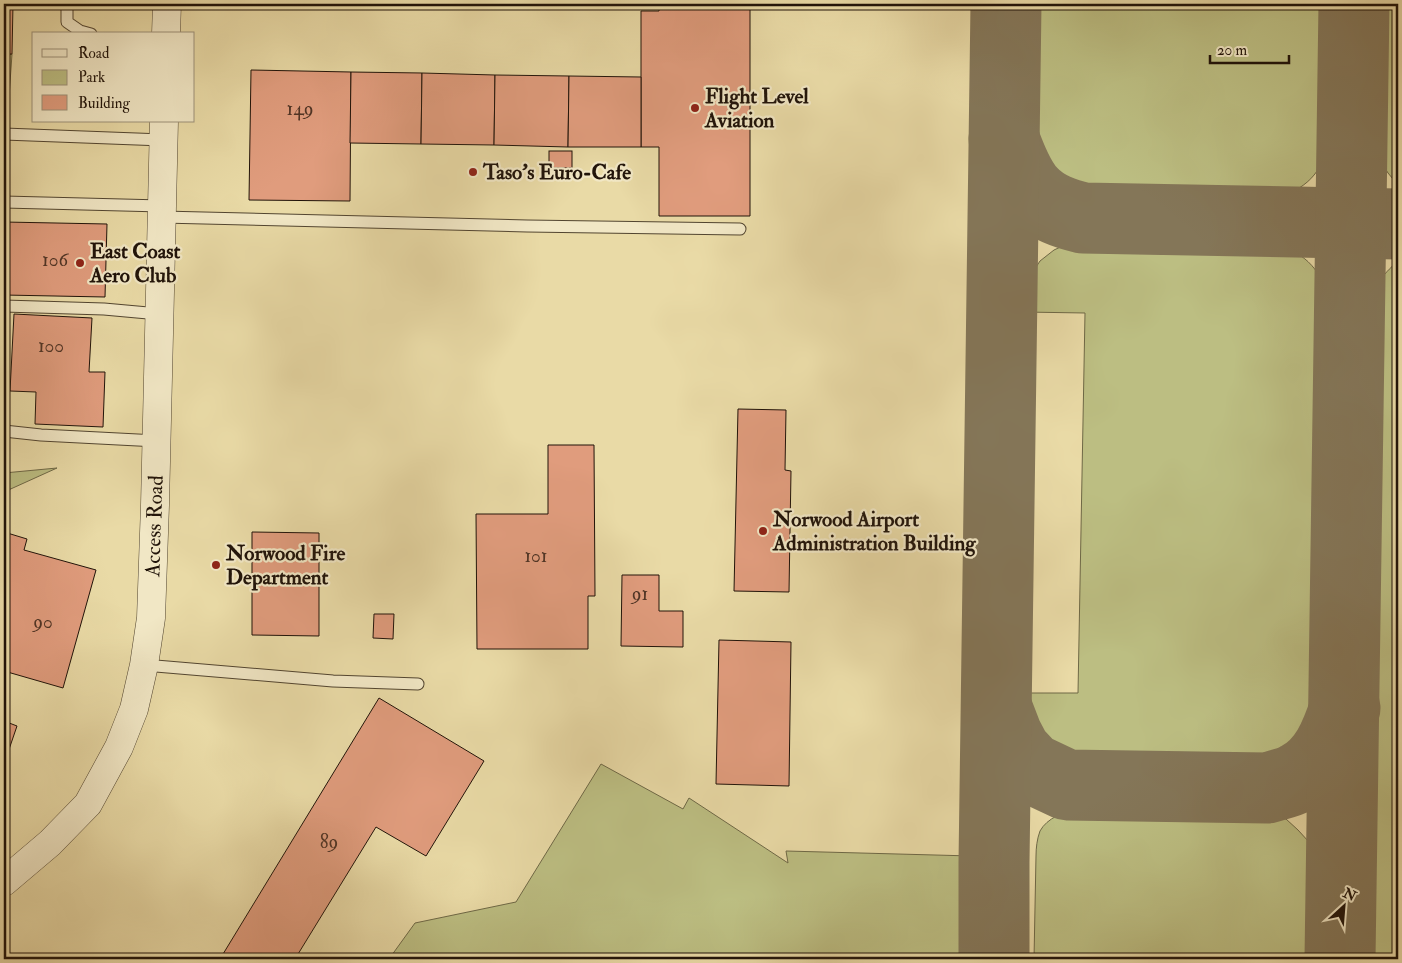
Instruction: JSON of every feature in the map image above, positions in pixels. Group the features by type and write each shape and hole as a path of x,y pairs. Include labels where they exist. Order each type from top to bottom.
{"street":[{"path":"166,4 166,32"},
{"name":"Access Road","path":"4,882 50,843 88,804 119,746 134,709 144,665 151,618 164,131"}],"lane":[{"path":"67,4 67,22 84,32"},
{"path":"4,134 164,131"},
{"path":"4,202 162,212 537,226 740,229"},
{"path":"4,306 104,309 160,314"},
{"path":"4,431 41,435 157,441"},
{"path":"144,665 333,681 418,684"}],"green space":[{"path":"1027,4 1334,4 1332,138 1323,162 1311,179 1303,185 1283,196 1270,200 1084,197 1062,187 1046,176 1040,168 1025,137"},
{"path":"1374,4 1398,4 1398,185 1388,173 1373,148"},
{"path":"4,54 12,54 9,97 4,97"},
{"path":"1083,240 1269,242 1300,255 1315,269 1325,288 1329,300 1324,708 1313,731 1301,747 1275,763 1262,767 1071,763 1058,759 1043,749 1036,742 1022,720 1018,707 1018,693 1078,693 1085,313 1023,312 1025,284 1040,261 1054,250 1069,243"},
{"path":"1398,261 1398,959 1362,959 1371,308 1380,281"},
{"path":"57,468 4,492 4,473"},
{"path":"601,764 683,809 689,798 788,863 786,851 972,856 971,959 389,959 415,923 516,902"},
{"path":"1077,808 1252,809 1286,819 1309,842 1322,880 1320,959 1034,959 1036,853 1039,834 1043,826 1051,819"}],"building":[{"path":"4,4 13,4 12,54 4,54"},
{"name":"Flight Level Aviation","path":"659,4 750,4 750,216 659,216 659,147 641,147 641,11 659,11"},
{"path":"251,70 351,72 350,201 249,200"},
{"path":"351,72 422,73 421,144 350,143"},
{"path":"422,73 495,75 494,145 421,144"},
{"path":"495,75 569,76 568,147 494,145"},
{"path":"569,76 641,77 641,147 568,147"},
{"path":"549,151 572,151 572,168 549,168"},
{"path":"4,222 107,224 105,297 4,295"},
{"path":"14,314 92,318 89,372 105,372 103,427 35,424 36,392 10,391"},
{"name":"Norwood Airport Administration Building","path":"738,409 786,410 785,470 791,471 789,592 734,591"},
{"path":"548,445 594,445 595,596 588,596 588,649 477,649 476,514 548,514"},
{"path":"4,532 27,539 24,550 96,570 63,688 4,671"},
{"path":"252,532 319,533 319,636 252,635"},
{"path":"622,575 659,575 659,611 683,611 683,647 621,646"},
{"path":"374,614 394,614 393,639 373,638"},
{"path":"719,640 791,642 789,786 716,784"},
{"path":"379,698 484,761 426,856 376,827 295,959 220,959"},
{"path":"4,721 17,726 4,764"}],"taxiway":[{"path":"994,959 1006,4"},
{"path":"1340,959 1354,4"},
{"path":"1004,139 1016,170 1031,192 1052,208 1083,218 1398,224"},
{"path":"997,709 1016,752 1031,768 1067,785 1267,788 1294,780 1315,765 1328,748 1345,708"}],"place":[{"name":"Flight Level Aviation","path":"695,108"},
{"name":"Taso's Euro-Cafe","path":"473,172"},
{"name":"East Coast Aero Club","path":"80,263"},
{"name":"Norwood Airport Administration Building","path":"763,531"},
{"name":"Norwood Fire Department","path":"216,565"}]}
